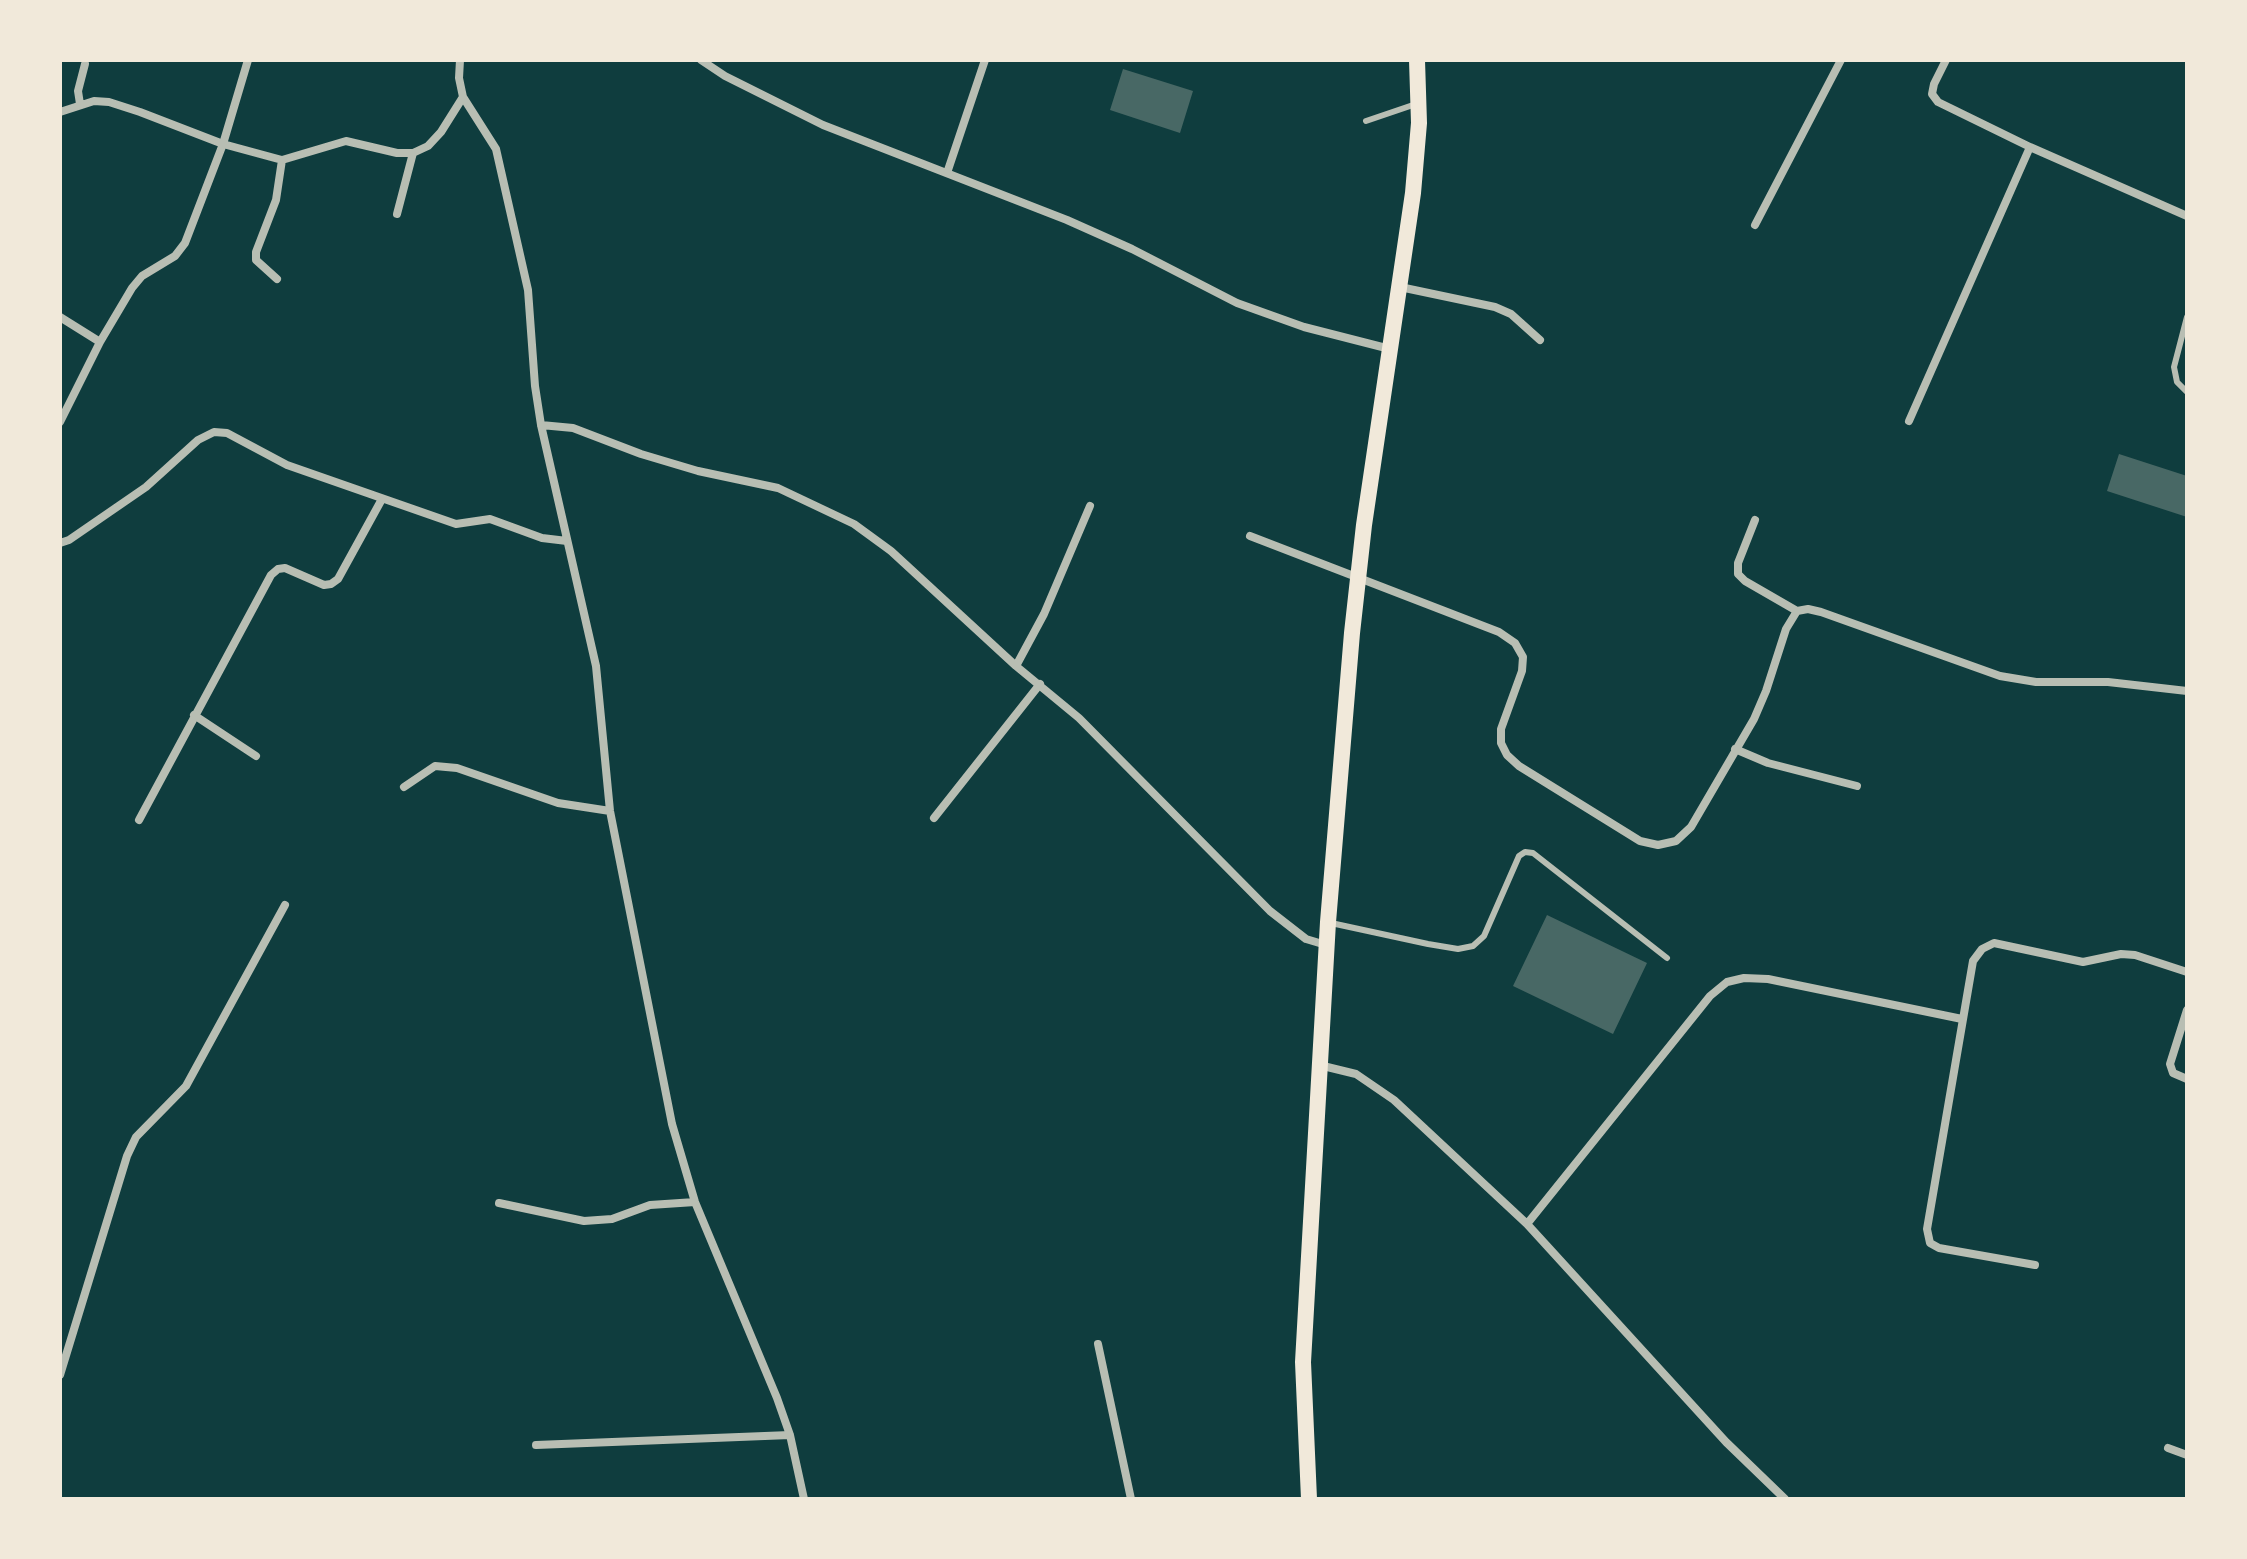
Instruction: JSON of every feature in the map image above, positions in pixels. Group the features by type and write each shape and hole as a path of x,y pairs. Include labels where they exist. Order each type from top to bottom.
{"main road":[{"path":"1309,1499 1303,1362 1326,945 1358,576 1413,193 1419,103 1417,60"}],"street":[{"path":"60,422 100,342 132,288 142,276 175,256 185,243 223,144 248,60"},
{"path":"460,60 459,78 463,97 496,149 528,290 541,425 596,666 610,811 672,1124 695,1202 777,1398 790,1435 804,1499"},
{"path":"701,60 725,76 823,125 1067,220 1258,311 1304,327 1391,349"},
{"path":"947,173 985,60"},
{"path":"1755,225 1841,60"},
{"path":"1946,60 1932,94 1938,102 2030,147 2187,216"},
{"path":"80,104 78,91 85,64"},
{"path":"60,112 80,104 109,102 223,144 282,160 346,141 397,153 413,153 435,139 463,97"},
{"path":"1909,421 2030,147"},
{"path":"397,214 413,153"},
{"path":"277,279 256,260 256,252 276,200 282,160"},
{"path":"1400,287 1495,307 1511,314 1540,340"},
{"path":"60,317 100,342"},
{"path":"541,425 573,428 641,454 698,471 778,488 854,524 891,551 1016,666 1079,718 1270,911 1306,939 1326,945"},
{"path":"60,543 146,487 198,440 214,432 227,433 287,465 456,524 490,519 542,538 567,541"},
{"path":"139,820 271,575 285,568 324,585 331,584 338,579 382,499"},
{"path":"1016,666 1044,614 1090,506"},
{"path":"1755,520 1738,563 1738,574 1797,611 1821,612 2000,676 2036,682 2108,682 2187,691"},
{"path":"1250,536 1499,632 1515,643 1523,657 1522,671 1501,729 1501,743 1507,755 1519,766 1640,841 1658,845 1676,841 1691,827 1757,711 1786,629 1797,611"},
{"path":"934,818 1040,684"},
{"path":"194,715 256,756"},
{"path":"1735,749 1768,763 1857,786"},
{"path":"404,787 435,766 457,768 558,803 610,811"},
{"path":"60,1375 127,1156 136,1137 186,1086 285,905"},
{"path":"2035,1265 1939,1248 1930,1243 1927,1229 1973,961 1982,949 1994,943 2083,962 2121,954 2135,955 2187,972"},
{"path":"1527,1224 1710,996 1727,982 1744,978 1768,979 1962,1019"},
{"path":"2187,1010 2170,1064 2173,1073 2187,1079"},
{"path":"1318,1065 1356,1074 1394,1100 1527,1224 1726,1442 1785,1499"},
{"path":"499,1203 584,1221 612,1219 650,1205 695,1202"},
{"path":"1098,1344 1131,1499"},
{"path":"536,1445 790,1435"},
{"path":"2168,1448 2187,1455"}],"lane":[{"path":"1366,121 1419,103"},
{"path":"2187,317 2174,367 2177,382 2187,392"},
{"path":"1328,922 1458,949 1473,946 1484,936 1519,856 1525,852 1533,853 1667,958"}],"building":[{"path":"1123,69 1193,91 1180,133 1110,110"},
{"path":"2119,454 2187,476 2187,517 2107,491"},
{"path":"1547,915 1647,963 1613,1034 1513,986"}]}
